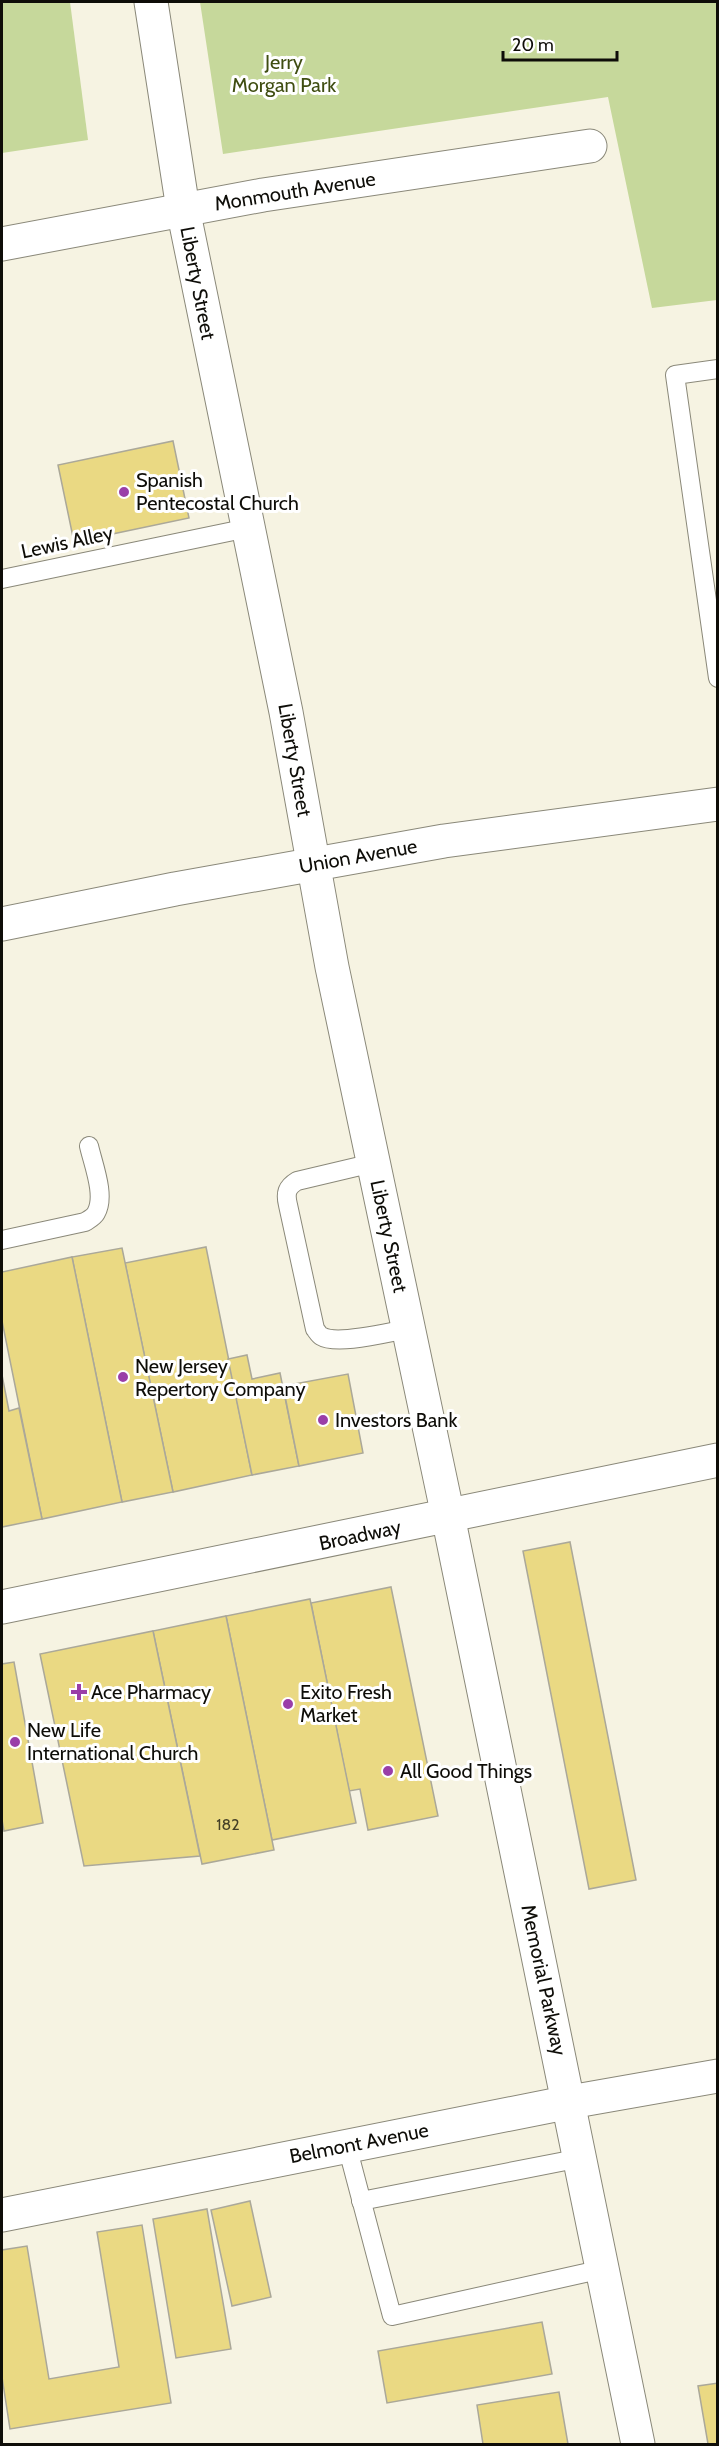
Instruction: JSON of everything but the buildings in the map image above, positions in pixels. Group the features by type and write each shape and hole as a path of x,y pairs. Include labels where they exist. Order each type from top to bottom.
{"street":[{"name":"Liberty Street","path":"151,2 183,209 286,712 332,967 448,1516"},
{"name":"Monmouth Avenue","path":"2,244 183,209 590,146"},
{"name":"Union Avenue","path":"2,924 175,889 444,841 717,804"},
{"name":"Broadway","path":"2,1607 717,1460"},
{"name":"Memorial Parkway","path":"448,1516 570,2102 638,2445"},
{"name":"Belmont Avenue","path":"2,2215 570,2102 717,2076"}],"lane":[{"path":"717,369 675,375 717,678"},
{"name":"Lewis Alley","path":"2,579 248,528"},
{"path":"2,1240 85,1222 96,1214 99,1188 89,1146"},
{"path":"374,1163 297,1180 289,1186 286,1195 315,1329 320,1336 330,1339 350,1338 408,1329"},
{"path":"347,2146 392,2316 603,2269"},
{"path":"361,2201 581,2158"}],"green space":[{"path":"2,2 70,2 88,140 2,153"},
{"name":"Jerry Morgan Park","path":"200,2 717,2 717,300 652,308 608,97 223,154"}],"place":[{"name":"Spanish Pentecostal Church","path":"124,492"},
{"name":"New Jersey Repertory Company","path":"123,1377"},
{"name":"Investors Bank","path":"323,1420"},
{"name":"Ace Pharmacy","path":"79,1692"},
{"name":"Exito Fresh Market","path":"288,1704"},
{"name":"New Life International Church","path":"15,1742"},
{"name":"All Good Things","path":"388,1771"}]}
